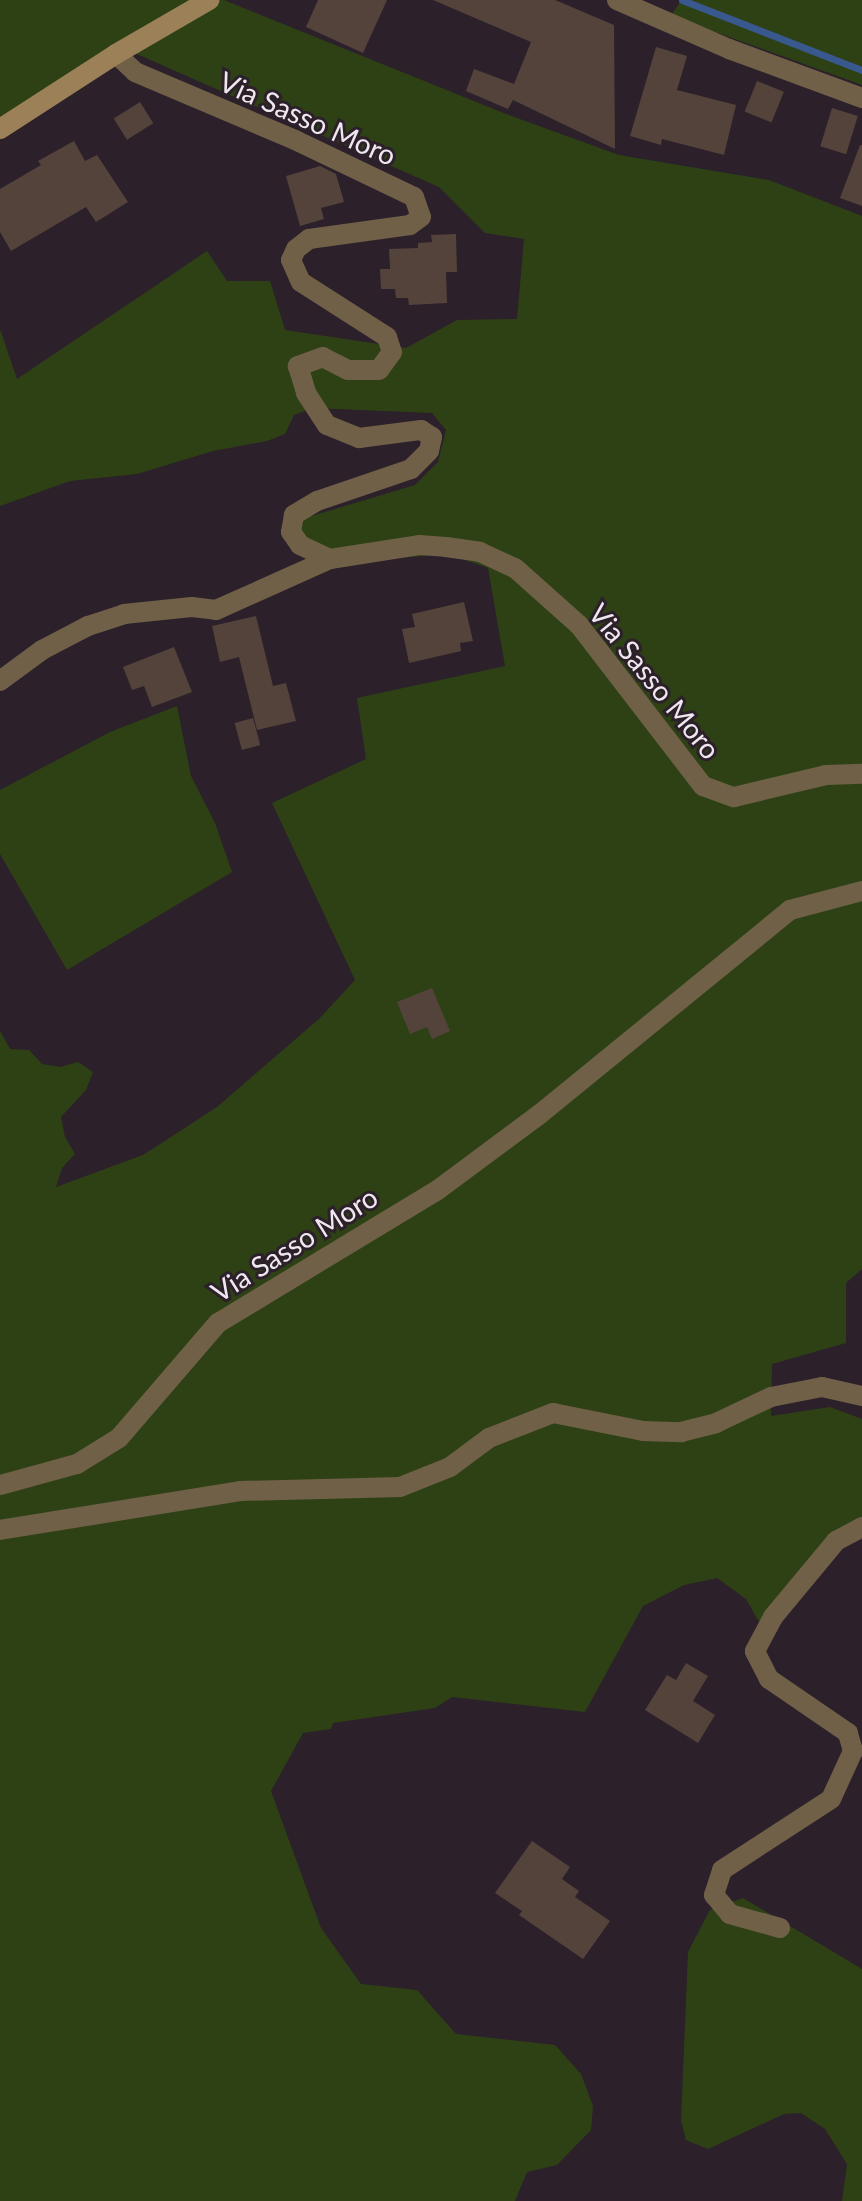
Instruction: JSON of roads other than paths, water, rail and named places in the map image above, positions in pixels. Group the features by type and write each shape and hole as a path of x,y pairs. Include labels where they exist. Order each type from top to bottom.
{"main road":[{"path":"0,129 116,54 209,0"}],"street":[{"path":"617,0 729,49 862,98"},
{"name":"Via Sasso Moro","path":"116,54 135,72 295,140 414,197 421,217 410,225 309,239 296,249 291,260 301,282 387,337 392,352 379,370 348,370 323,357 298,366 306,393 327,425 359,438 411,430 421,430 432,437 429,451 411,469 317,501 294,515 291,532 300,545 330,559 419,545 480,552 515,568 579,625 703,786 734,797 826,775 862,774"},
{"path":"0,681 42,650 88,626 124,614 192,607 216,610 330,559"},
{"name":"Via Sasso Moro","path":"0,1485 77,1464 119,1438 218,1323 439,1189 540,1114 790,910 862,891"},
{"path":"0,1530 240,1491 400,1487 450,1467 489,1438 553,1413 643,1431 681,1432 716,1423 771,1397 822,1387 862,1396"},
{"path":"780,1928 730,1914 714,1895 722,1870 831,1799 853,1751 848,1733 769,1679 755,1651 773,1617 836,1541 862,1527"}],"waterway":[{"path":"682,0 862,70"}]}
